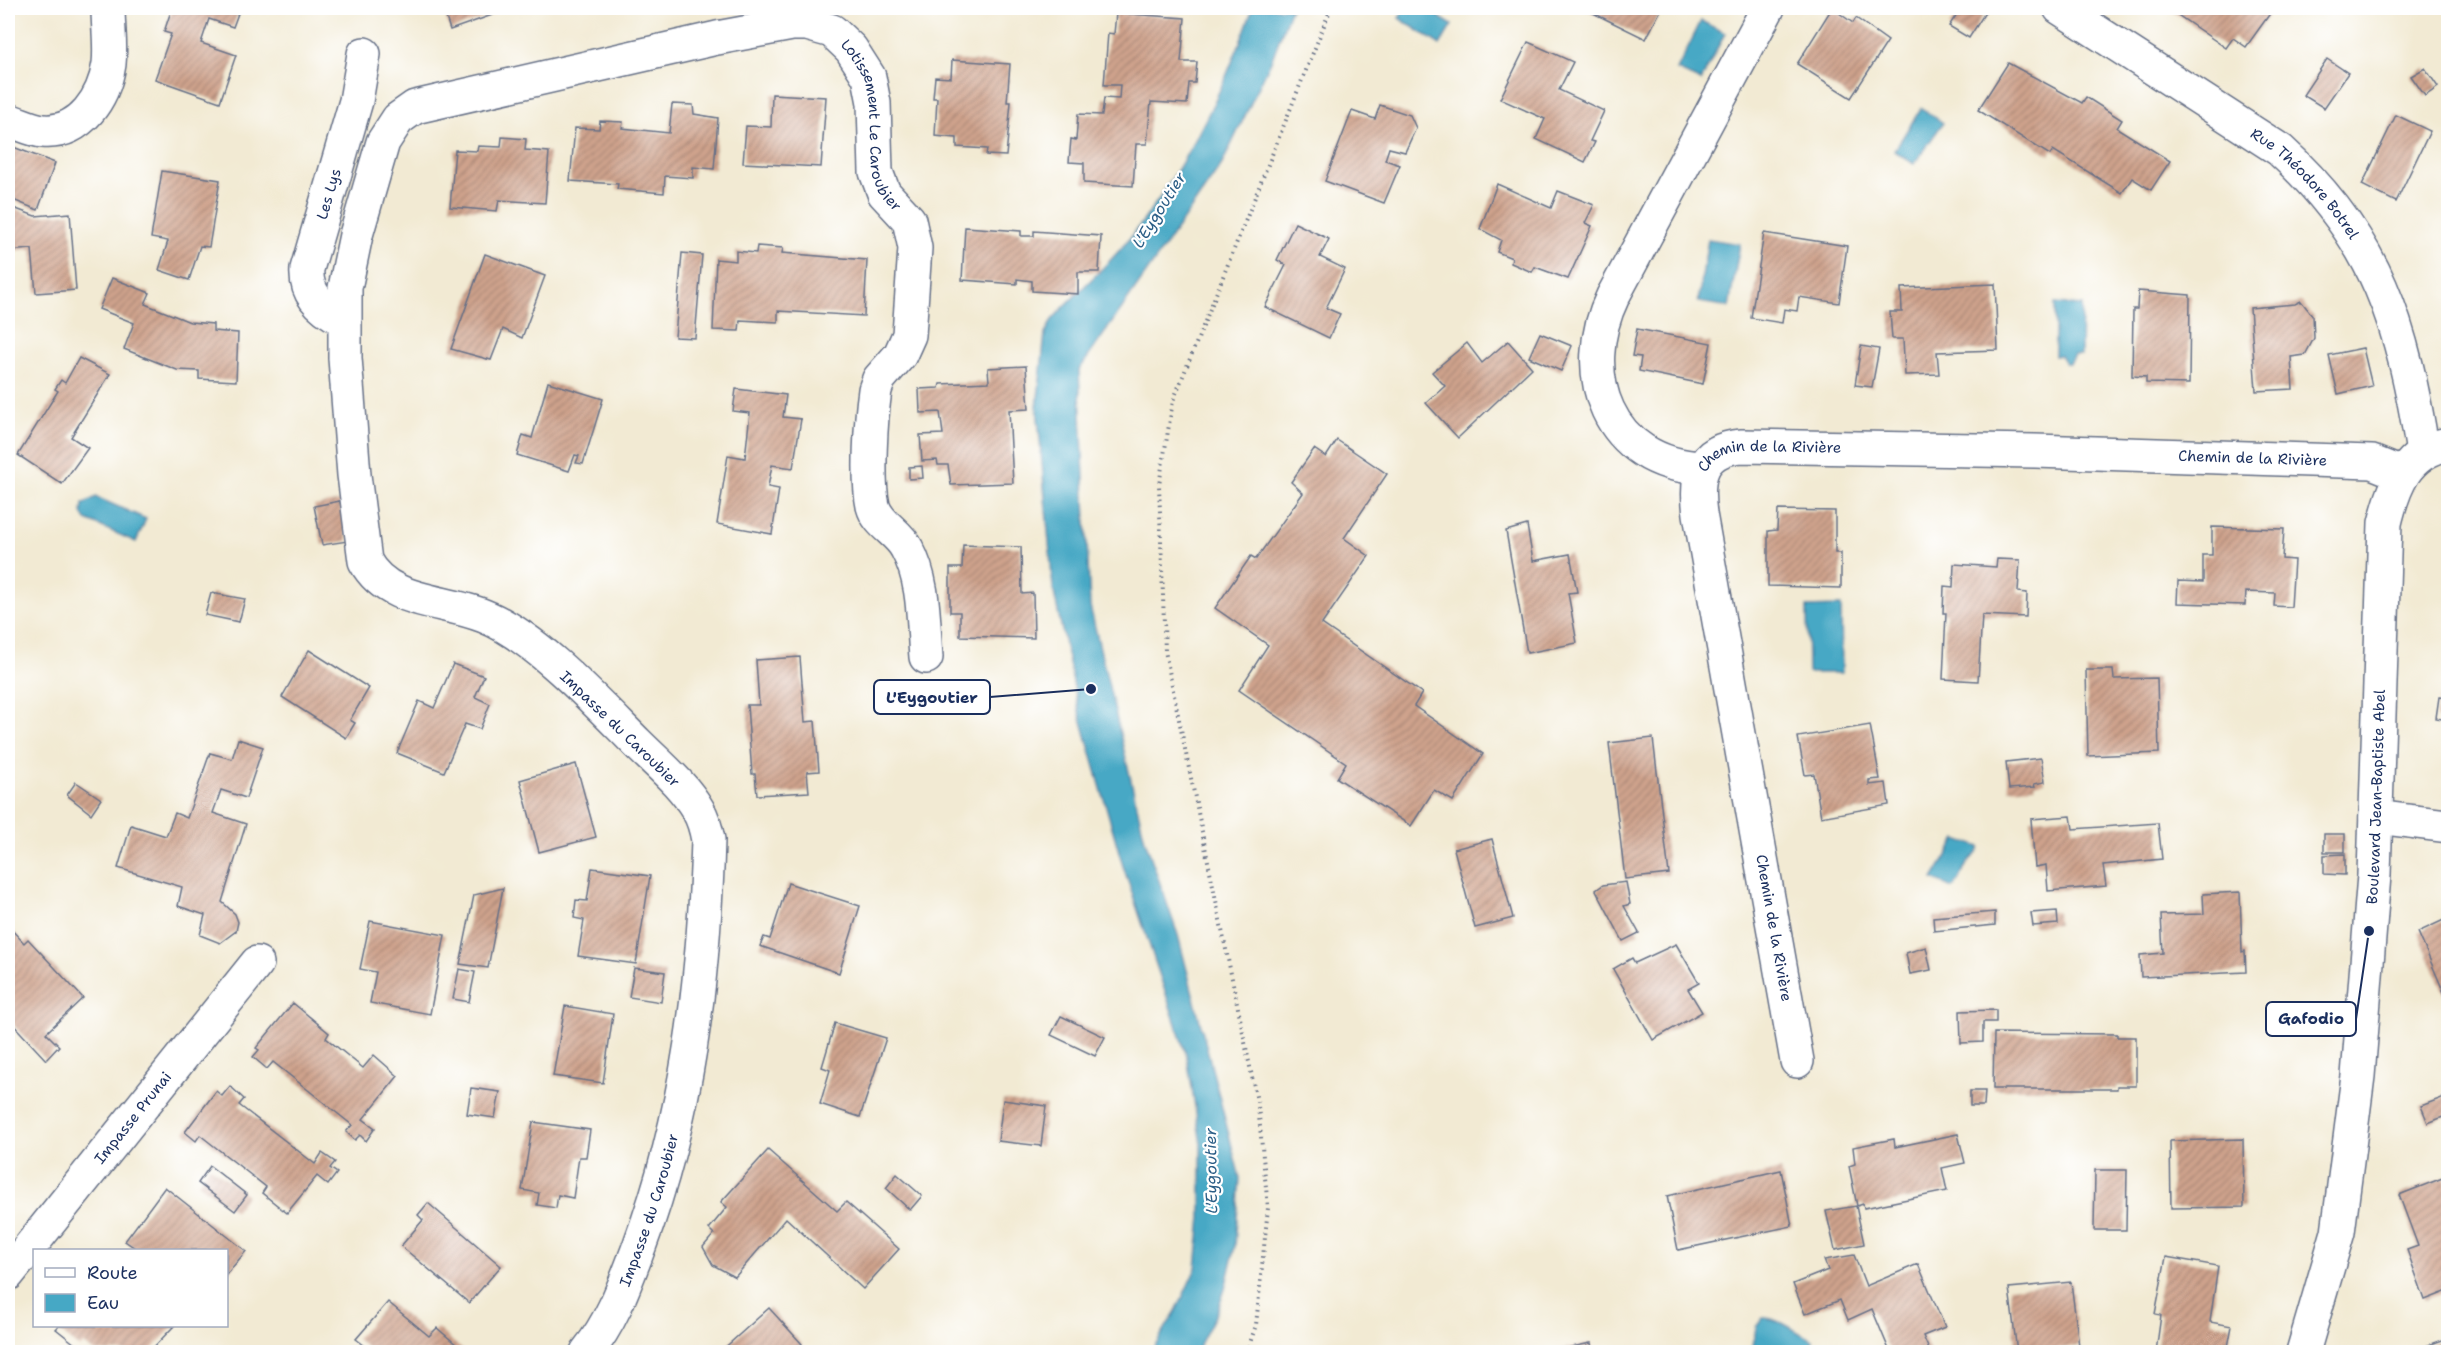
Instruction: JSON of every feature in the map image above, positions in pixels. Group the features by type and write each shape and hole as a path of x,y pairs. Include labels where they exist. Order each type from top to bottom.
{"street":[{"path":"8,120 43,131 73,125 87,115 96,100 109,63 108,8"},
{"path":"1702,468 1673,465 1656,459 1618,425 1606,405 1597,378 1597,339 1602,318 1613,296 1768,8"},
{"name":"Rue Théodore Botrel","path":"2060,8 2280,150 2311,178 2332,202 2358,242 2388,303 2406,365 2424,457"},
{"name":"Lotissement Le Caroubier","path":"356,235 383,142 398,119 415,107 738,34 792,24 807,24 832,31 851,49 869,77 874,103 876,172 884,193 904,212 912,227 915,248 912,326 905,346 879,379 875,390 872,494 876,515 903,542 921,586 926,657"},
{"name":"Les Lys","path":"343,320 320,305 306,281 306,275 356,101 364,54"},
{"name":"Impasse du Caroubier","path":"356,235 345,288 343,320 361,546 370,572 390,588 403,594 485,616 535,648 671,776 689,797 705,825 707,864 698,986 680,1113 657,1200 624,1287 608,1321 587,1353"},
{"name":"Chemin de la Rivière","path":"1797,1061 1700,514 1698,496 1702,468 1719,450 1742,446 1778,445 2372,462 2424,457"},
{"name":"Boulevard Jean-Baptiste Abel","path":"2303,1353 2338,1232 2358,1076 2376,817 2382,550 2390,501 2424,457"},
{"path":"2376,817 2448,826"},
{"name":"Impasse Prunai","path":"8,1274 257,963"}],"path":[{"path":"1247,1353 1256,1325 1268,1208 1258,1106 1165,651 1159,486 1173,401 1331,8"}],"water":[{"name":"L'Eygoutier","path":"1253,8 1291,8 1272,59 1222,164 1079,370 1090,606 1145,840 1178,935 1240,1178 1235,1246 1217,1312 1196,1352 1151,1352 1176,1311 1196,1268 1201,1217 1201,1144 1187,1057 1123,866 1079,711 1053,588 1037,407 1045,334 1052,320 1125,244 1165,190 1215,102"},
{"path":"1406,8 1425,8 1452,25 1440,45 1399,18"},
{"path":"1701,21 1725,33 1701,81 1677,70"},
{"path":"1921,108 1943,123 1914,164 1894,151"},
{"path":"1708,239 1740,244 1729,307 1698,302"},
{"path":"2055,304 2082,306 2081,355 2074,355 2069,363 2065,363 2060,355 2055,356"},
{"path":"96,497 146,519 136,542 86,520 82,513 83,504"},
{"path":"1841,606 1842,673 1808,673 1807,607"},
{"path":"1957,839 1980,847 1952,888 1933,879"},
{"path":"1763,1318 1782,1323 1813,1340 1811,1352 1752,1352 1756,1327"}],"building":[{"path":"172,8 240,8 233,27 209,19 201,43 236,55 220,102 155,79 171,34 164,32"},
{"path":"443,8 493,8 495,14 450,30"},
{"path":"1583,8 1662,8 1646,39"},
{"path":"1832,8 1853,23 1856,18 1888,41 1851,98 1797,64"},
{"path":"1961,8 1980,8 1986,11 1969,38 1949,26"},
{"path":"2174,8 2274,8 2246,47 2233,38 2226,48 2172,11"},
{"path":"1116,13 1185,18 1181,62 1197,62 1195,83 1189,83 1187,104 1151,102 1147,144 1136,144 1133,186 1084,183 1084,163 1069,162 1071,139 1076,140 1078,114 1102,115 1104,98 1119,99 1120,85 1104,85 1108,33 1114,34"},
{"path":"1528,42 1573,62 1559,90 1604,111 1590,141 1595,142 1585,162 1536,139 1545,119 1500,99"},
{"path":"2327,59 2348,73 2324,108 2303,95"},
{"path":"952,60 1010,64 1007,102 1011,102 1006,156 986,155 987,149 957,147 957,138 935,136 937,98 933,98 935,77 951,78"},
{"path":"2008,63 2082,103 2086,97 2122,120 2117,128 2170,161 2151,190 2132,178 2122,193 2053,150 2050,155 1978,110"},
{"path":"2425,68 2438,87 2425,96 2411,76"},
{"path":"772,94 826,97 821,167 743,163 746,126 771,127"},
{"path":"672,104 693,105 694,114 718,118 714,169 693,167 693,178 665,176 664,193 617,189 618,184 570,181 575,128 599,129 600,121 623,122 622,128 669,133"},
{"path":"1380,105 1410,115 1416,128 1405,152 1389,148 1385,160 1400,165 1384,203 1325,181 1352,111 1375,119"},
{"path":"2396,115 2430,131 2396,202 2362,185"},
{"path":"502,137 526,139 525,150 549,152 545,203 499,200 497,211 450,207 455,150 477,151 478,146 501,147"},
{"path":"8,145 55,163 38,210 8,198"},
{"path":"162,171 220,180 209,247 200,246 189,280 159,270 168,241 151,238"},
{"path":"1497,184 1551,208 1558,191 1594,205 1585,223 1592,226 1568,279 1535,267 1532,272 1511,263 1512,258 1497,252 1501,240 1480,229"},
{"path":"8,206 35,216 70,213 76,290 36,293 32,249 8,251"},
{"path":"1295,223 1329,239 1320,257 1345,269 1326,308 1340,314 1329,338 1265,307 1286,265 1277,260"},
{"path":"965,227 1021,231 1021,236 1034,236 1034,231 1101,236 1099,272 1078,272 1078,294 1032,291 1032,281 1017,279 1017,284 962,280"},
{"path":"1764,233 1847,246 1839,303 1799,297 1797,311 1784,309 1782,323 1751,318"},
{"path":"757,246 783,248 782,253 867,260 864,316 778,311 778,322 740,320 739,331 713,330 716,259 736,261 736,251 756,253"},
{"path":"682,253 702,255 695,338 675,337"},
{"path":"485,254 545,276 522,338 503,329 491,360 451,349"},
{"path":"112,278 150,293 145,304 190,322 213,324 213,331 238,333 236,381 199,379 199,371 177,370 124,349 134,323 99,309"},
{"path":"1995,284 1998,350 1937,352 1939,374 1905,375 1903,339 1892,339 1890,312 1902,312 1901,288"},
{"path":"2138,291 2190,295 2189,384 2146,383 2146,377 2132,376 2133,309 2137,309"},
{"path":"2301,301 2313,316 2314,338 2305,355 2291,357 2293,389 2256,391 2250,308 2295,304"},
{"path":"1637,329 1711,343 1703,384 1639,371 1641,357 1632,356"},
{"path":"1540,333 1572,346 1561,371 1529,357"},
{"path":"1508,341 1532,368 1458,438 1426,403 1445,386 1432,372 1467,343 1482,363"},
{"path":"1861,346 1879,349 1872,387 1855,385"},
{"path":"2363,348 2372,386 2338,394 2329,355"},
{"path":"79,358 110,374 71,437 88,448 62,484 18,455 58,391 55,389 61,380 65,383"},
{"path":"1026,366 1029,409 1009,410 1013,483 951,485 948,465 938,465 937,460 922,461 920,435 943,434 940,412 920,413 919,389 939,388 940,384 989,382 988,368"},
{"path":"548,382 603,399 583,464 576,463 579,456 575,455 569,471 517,455 523,435 532,438"},
{"path":"736,389 786,395 783,417 801,419 793,468 772,465 768,487 779,489 772,534 717,524 728,455 745,458 750,413 733,411"},
{"path":"1337,440 1387,474 1344,538 1369,556 1322,624 1422,693 1414,706 1483,754 1453,801 1434,790 1411,826 1337,778 1346,763 1239,690 1268,645 1215,608 1251,556 1256,559 1303,493 1291,482 1314,449 1326,457"},
{"path":"922,466 923,478 909,479 909,467"},
{"path":"340,501 348,541 322,545 314,506"},
{"path":"1778,510 1835,511 1835,553 1841,553 1841,588 1768,586 1768,531 1777,530"},
{"path":"1527,525 1533,561 1570,554 1577,592 1568,593 1577,643 1527,653 1506,531"},
{"path":"2212,527 2284,529 2282,559 2294,560 2291,607 2274,606 2275,593 2246,592 2245,605 2177,603 2178,581 2203,582 2203,555 2212,555"},
{"path":"963,545 1021,547 1022,594 1033,593 1034,638 960,636 960,612 950,612 950,568 962,568"},
{"path":"1997,559 2020,560 2018,592 2027,593 2026,617 1982,615 1978,681 1943,679 1946,613 1943,613 1944,586 1953,587 1954,564 1996,567"},
{"path":"211,593 245,599 239,622 205,615"},
{"path":"309,650 369,688 350,720 355,723 346,738 282,697"},
{"path":"800,657 805,722 815,721 819,771 807,772 809,792 757,795 755,774 752,774 747,705 759,705 756,660"},
{"path":"453,664 484,676 475,697 490,704 480,729 465,724 444,772 397,753 419,701 434,708"},
{"path":"2086,670 2113,670 2114,679 2157,678 2159,753 2088,756"},
{"path":"2439,697 2448,698 2448,720 2436,718"},
{"path":"1870,725 1880,779 1869,780 1869,785 1886,783 1889,805 1821,817 1814,774 1805,775 1798,737"},
{"path":"1653,738 1669,874 1625,879 1609,743"},
{"path":"238,739 263,747 246,798 221,790 213,813 246,824 222,902 235,914 238,922 236,931 220,943 200,935 205,915 178,906 182,887 118,868 131,825 166,836 175,813 187,818 210,753 232,759"},
{"path":"2041,758 2045,782 2034,784 2035,787 2009,789 2006,762"},
{"path":"576,764 596,837 539,852 520,780"},
{"path":"76,782 101,799 91,814 67,795"},
{"path":"2071,816 2073,829 2158,823 2162,859 2103,865 2106,886 2048,891 2046,865 2035,867 2031,819"},
{"path":"2324,834 2345,834 2345,852 2324,852"},
{"path":"1492,839 1513,918 1475,928 1454,849"},
{"path":"2345,854 2345,875 2324,874 2324,855"},
{"path":"592,868 650,876 636,964 578,956 584,920 574,918 576,900 587,901"},
{"path":"1626,882 1630,904 1624,906 1639,933 1623,941 1596,890 1603,885"},
{"path":"788,883 860,906 839,973 760,946 764,937 770,939"},
{"path":"503,888 488,968 460,964 474,895"},
{"path":"2240,892 2242,952 2245,951 2246,972 2141,977 2140,955 2163,953 2161,915 2204,914 2203,894"},
{"path":"2057,911 2058,924 2033,926 2031,913"},
{"path":"1995,912 1995,925 1934,931 1933,917"},
{"path":"2448,918 2448,1002 2418,932"},
{"path":"370,921 445,935 430,1014 370,1003 376,972 360,969"},
{"path":"8,926 24,943 28,939 83,998 46,1033 59,1046 46,1060 8,1019"},
{"path":"1676,944 1699,983 1688,989 1702,1012 1653,1040 1613,969 1632,958 1635,963"},
{"path":"1926,947 1931,970 1910,974 1906,953"},
{"path":"634,968 665,972 661,1002 629,997"},
{"path":"459,969 475,972 469,1002 453,999"},
{"path":"293,1003 329,1033 326,1038 363,1068 374,1055 398,1076 363,1119 375,1128 366,1141 360,1135 355,1140 346,1132 352,1125 273,1062 267,1069 253,1057 259,1050 256,1048"},
{"path":"565,1006 613,1014 603,1083 553,1076"},
{"path":"1996,1010 1996,1022 1983,1022 1983,1042 1961,1043 1960,1011"},
{"path":"1061,1016 1105,1037 1095,1056 1051,1035"},
{"path":"835,1023 886,1038 860,1117 820,1104 830,1070 822,1067"},
{"path":"1994,1033 2117,1034 2117,1037 2136,1037 2136,1086 2117,1086 2117,1089 1993,1089"},
{"path":"230,1086 244,1099 239,1105 315,1164 322,1153 335,1162 330,1168 337,1173 328,1185 317,1176 287,1213 262,1193 266,1187 200,1135 196,1141 185,1132 216,1091 222,1096"},
{"path":"471,1088 500,1092 495,1118 467,1114"},
{"path":"1970,1091 1985,1091 1984,1106 1970,1106"},
{"path":"2447,1096 2448,1115 2428,1123 2421,1106"},
{"path":"1003,1100 1046,1106 1041,1146 998,1141"},
{"path":"533,1122 590,1130 586,1157 579,1157 573,1198 558,1195 556,1208 537,1205 539,1193 522,1190"},
{"path":"1958,1134 1965,1163 1942,1168 1947,1191 1864,1208 1863,1204 1857,1206 1849,1166 1855,1164 1853,1147 1894,1139 1895,1147"},
{"path":"2243,1139 2244,1207 2171,1208 2170,1141"},
{"path":"768,1150 837,1211 846,1202 899,1249 863,1289 786,1218 735,1277 713,1265 703,1247 714,1234 709,1229 727,1207 721,1202"},
{"path":"210,1166 247,1195 235,1211 198,1183"},
{"path":"1781,1170 1792,1226 1678,1250 1667,1196"},
{"path":"2095,1170 2127,1170 2126,1230 2094,1230"},
{"path":"897,1174 922,1196 910,1210 886,1188"},
{"path":"2445,1177 2448,1185 2448,1291 2425,1300 2407,1250 2418,1246 2399,1195"},
{"path":"165,1187 246,1251 228,1273 228,1249 137,1249 125,1241"},
{"path":"428,1203 501,1266 469,1303 401,1246 423,1220 418,1215"},
{"path":"1856,1206 1864,1244 1835,1250 1826,1211"},
{"path":"1854,1255 1866,1286 1918,1264 1945,1327 1923,1336 1930,1352 1890,1352 1872,1309 1848,1320 1840,1300 1805,1314 1793,1284 1828,1270 1824,1260"},
{"path":"2166,1257 2218,1266 2210,1322 2232,1326 2227,1352 2156,1352 2161,1315 2155,1314"},
{"path":"2071,1282 2079,1346 2056,1349 2056,1352 2017,1352 2009,1288"},
{"path":"388,1302 429,1336 437,1328 465,1352 373,1352 356,1339"},
{"path":"769,1308 802,1344 794,1352 720,1352"},
{"path":"58,1327 173,1327 149,1352 95,1352 83,1344 80,1348 56,1329"},
{"path":"2448,1338 2448,1352 2409,1352"},
{"path":"1591,1343 1593,1352 1553,1352 1553,1351"}],"place":[{"name":"L'Eygoutier","path":"1091,689"},
{"name":"Gafodio","path":"2369,931"}]}
